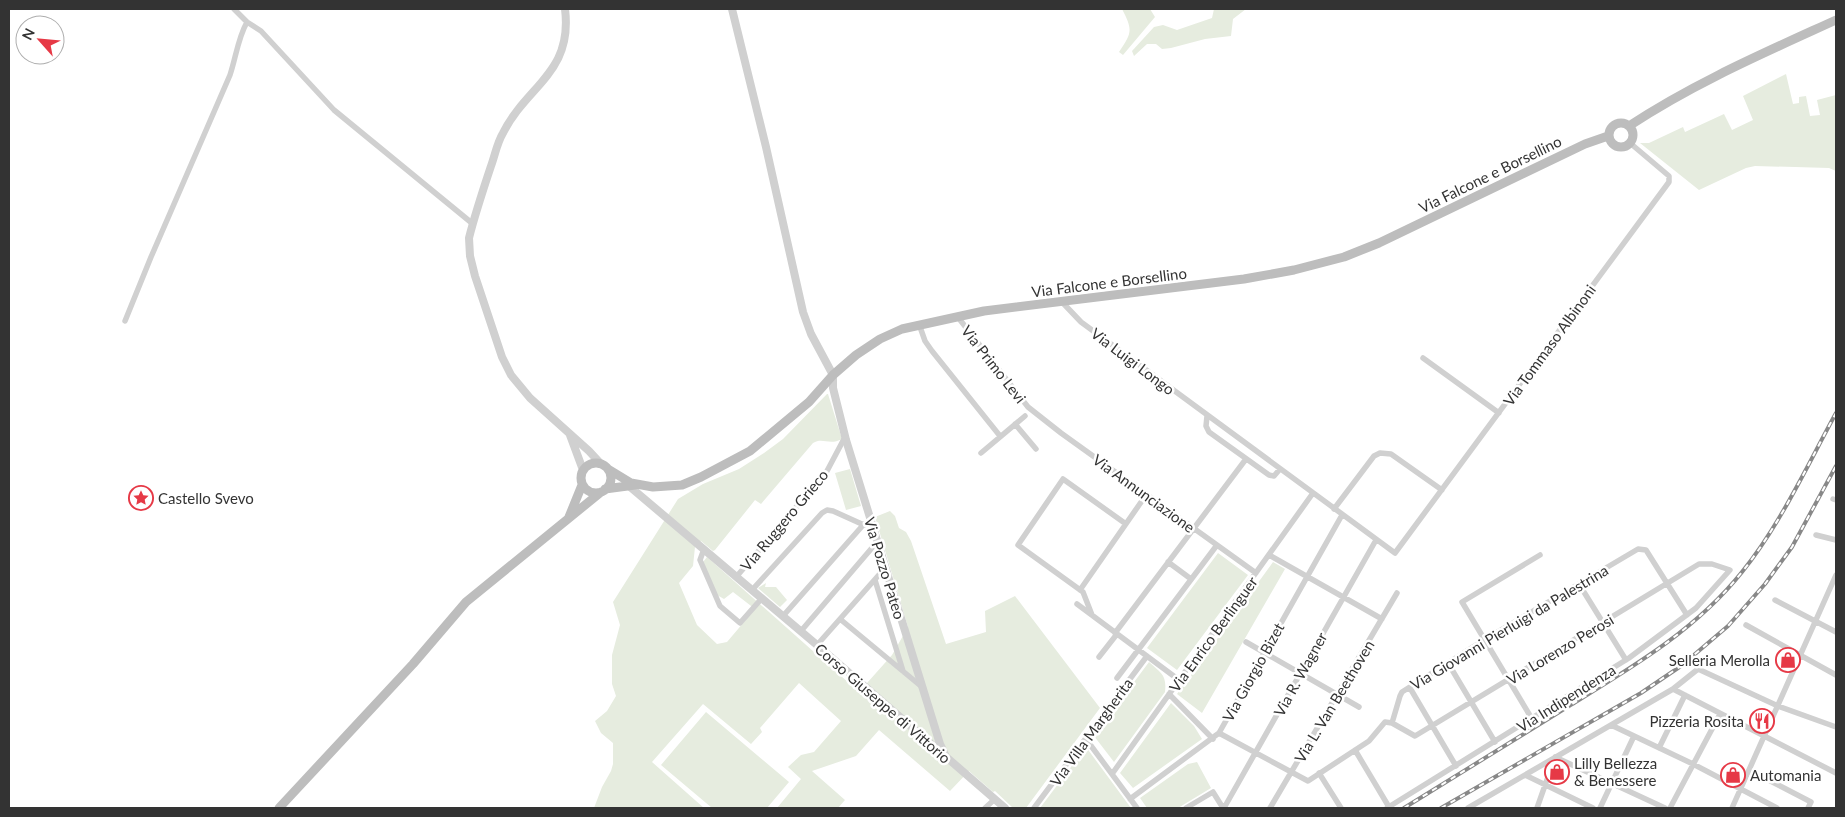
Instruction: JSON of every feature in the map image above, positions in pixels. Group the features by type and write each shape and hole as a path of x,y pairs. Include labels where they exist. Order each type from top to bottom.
{"main road":[{"path":"1629,126 1651,111 1747,61 1836,20"},
{"path":"1622,122 1629,126 1633,136 1627,146 1619,147 1611,143 1608,136 1613,125 1622,122"},
{"name":"Via Falcone e Borsellino","path":"603,490 633,485 653,487 682,484 720,468 750,451 776,430 809,402 833,375 856,355 880,339 902,329 957,316 1244,279 1294,270 1344,257 1379,243 1585,144 1608,136"},
{"path":"279,808 413,664 466,602 569,518 603,490 610,477 604,467 589,464 583,470 582,485 569,518"},
{"name":"Via Falcone e Borsellino","path":"604,467 633,485"},
{"path":"582,485 588,491 603,490"}],"street":[{"path":"234,9 247,22 261,31 334,110 472,224"},
{"path":"565,9 564,38 560,55 552,71 513,116 502,135 469,238 472,262 502,357 512,374 530,398 589,450 604,467"},
{"path":"732,9 766,147 803,312 811,334 833,375"},
{"path":"125,321 150,257 230,75 238,52 242,30 247,22"},
{"name":"Via Tommaso Albinoni","path":"1395,553 1669,182 1669,176 1630,143"},
{"name":"Via Luigi Longo","path":"1062,302 1081,322 1395,553"},
{"name":"Via Primo Levi","path":"957,316 1032,411"},
{"path":"919,324 925,341 932,351 1000,436"},
{"path":"1423,358 1499,413"},
{"name":"Via Pozzo Pateo","path":"833,375 833,388 845,437 940,744 947,759"},
{"name":"Via Annunciazione","path":"1032,411 1256,573"},
{"path":"981,452 1025,416"},
{"path":"1207,416 1206,426 1209,432 1271,477 1280,469"},
{"path":"1015,424 1036,449"},
{"path":"569,433 583,470"},
{"name":"Via Ruggero Grieco","path":"737,576 827,471 845,437"},
{"path":"1334,509 1374,456 1380,453 1391,454 1442,490"},
{"path":"1099,657 1246,458"},
{"path":"1092,615 1083,592 1018,545 1063,479 1126,524"},
{"name":"Corso Giuseppe di Vittorio","path":"633,485 704,549 1005,808"},
{"name":"Via Enrico Berlinguer","path":"1112,774 1313,493"},
{"path":"1080,590 1146,495"},
{"path":"752,590 822,513 827,510 864,525"},
{"name":"Via Giorgio Bizet","path":"1130,799 1219,733 1342,515"},
{"path":"783,616 870,518"},
{"path":"1816,535 1836,540"},
{"name":"Via R. Wagner","path":"1224,808 1376,540"},
{"path":"801,631 877,542"},
{"name":"Via Villa Margherita","path":"1117,678 1217,545"},
{"path":"704,549 700,560 722,608 740,623 762,598"},
{"name":"Via Giovanni Pierluigi da Palestrina","path":"1392,723 1402,692 1484,640 1638,549 1643,549 1667,583"},
{"path":"1532,719 1462,602 1540,554"},
{"path":"1269,555 1382,619"},
{"path":"1168,562 1191,580"},
{"name":"Via Lorenzo Perosi","path":"1392,723 1415,736 1699,564 1712,564 1730,570"},
{"path":"816,644 885,568"},
{"name":"Via Indipendenza","path":"1388,808 1626,660 1696,608 1730,570"},
{"path":"1732,808 1800,655 1833,591 1836,575"},
{"name":"Via Pozzo Pateo","path":"875,580 903,671"},
{"path":"1667,583 1687,615"},
{"path":"1579,584 1626,660"},
{"name":"Via L. Van Beethoven","path":"1270,808 1397,593"},
{"path":"1775,600 1836,632"},
{"path":"1077,604 1179,680"},
{"path":"840,619 922,687"},
{"path":"1746,626 1836,674"},
{"path":"1246,642 1359,707"},
{"name":"Via Villa Margherita","path":"1034,808 1147,656"},
{"path":"1448,663 1495,742"},
{"path":"1473,807 1673,689 1698,669 1778,706 1836,727"},
{"path":"1410,688 1456,766"},
{"path":"1673,689 1836,773"},
{"path":"1169,694 1213,738"},
{"path":"1659,748 1685,695"},
{"path":"1670,808 1720,714"},
{"path":"1219,733 1308,781 1372,738 1383,724 1387,722 1392,723"},
{"path":"1611,725 1694,764 1777,808"},
{"path":"1600,808 1634,736"},
{"path":"1086,739 1137,808"},
{"path":"1355,750 1388,808"},
{"path":"1555,757 1666,808"},
{"path":"1537,808 1555,757"},
{"path":"1749,770 1811,802 1808,808"},
{"path":"1319,773 1341,808"},
{"path":"1525,775 1593,808"},
{"path":"1186,808 1213,792 1224,808"},
{"path":"985,808 995,799"}],"shaded area":[{"path":"1122,9 1150,9 1155,17 1123,55 1119,52 1130,31"},
{"path":"1214,9 1246,9 1233,19 1231,36 1205,39 1162,49 1156,44 1147,44 1134,56 1132,51 1154,27 1163,25 1177,30 1212,18"},
{"path":"1786,74 1793,104 1799,103 1799,97 1806,96 1810,116 1820,115 1817,100 1836,95 1836,171 1829,168 1755,166 1746,168 1699,190 1640,143 1649,143 1683,127 1685,132 1724,114 1732,130 1753,120 1743,96"},
{"path":"827,394 842,439 833,442 817,441 813,443 761,504 755,500 715,550 713,551 701,541 695,547 693,566 679,583 697,625 717,644 727,642 755,609 733,592 724,599 717,595 703,562 707,557 859,692 892,655 908,627 875,517 890,511 895,516 899,528 906,532 911,541 946,644 986,632 985,611 1015,596 1100,708 1026,808 1013,808 969,771 950,791 879,730 856,756 812,771 845,800 838,808 777,808 801,779 788,767 801,755 814,752 841,721 799,683 760,728 762,732 751,744 703,704 652,762 704,808 594,808 613,764 613,743 601,733 595,721 607,711 616,696 612,684 612,655 620,625 613,602 678,499 703,484 739,469 764,453 783,439"},
{"path":"850,469 861,506 846,510 835,473"},
{"path":"1218,553 1248,575 1177,670 1147,648"},
{"path":"1273,562 1285,569 1202,713 1177,694"},
{"path":"766,583 765,587 776,587 787,600 780,607 758,588"},
{"path":"1149,662 1164,678 1165,692 1114,762 1094,736"},
{"path":"1171,703 1194,726 1202,739 1133,788 1120,773"},
{"path":"706,712 789,782 767,808 712,808 661,765"},
{"path":"1086,747 1131,808 1040,808"},
{"path":"1197,762 1211,788 1178,808 1147,808 1140,798 1188,764"}],"railway":[{"path":"1404,808 1639,662 1704,612 1742,572 1769,535 1836,413"},
{"path":"1441,808 1641,693 1681,666 1728,626 1765,584 1792,547 1836,466"}],"place":[{"name":"Castello Svevo","path":"141,498"},
{"name":"Selleria Merolla","path":"1788,660"},
{"name":"Pizzeria Rosita","path":"1762,721"},
{"name":"Lilly Bellezza & Benessere","path":"1557,772"},
{"name":"Automania","path":"1733,775"}]}
